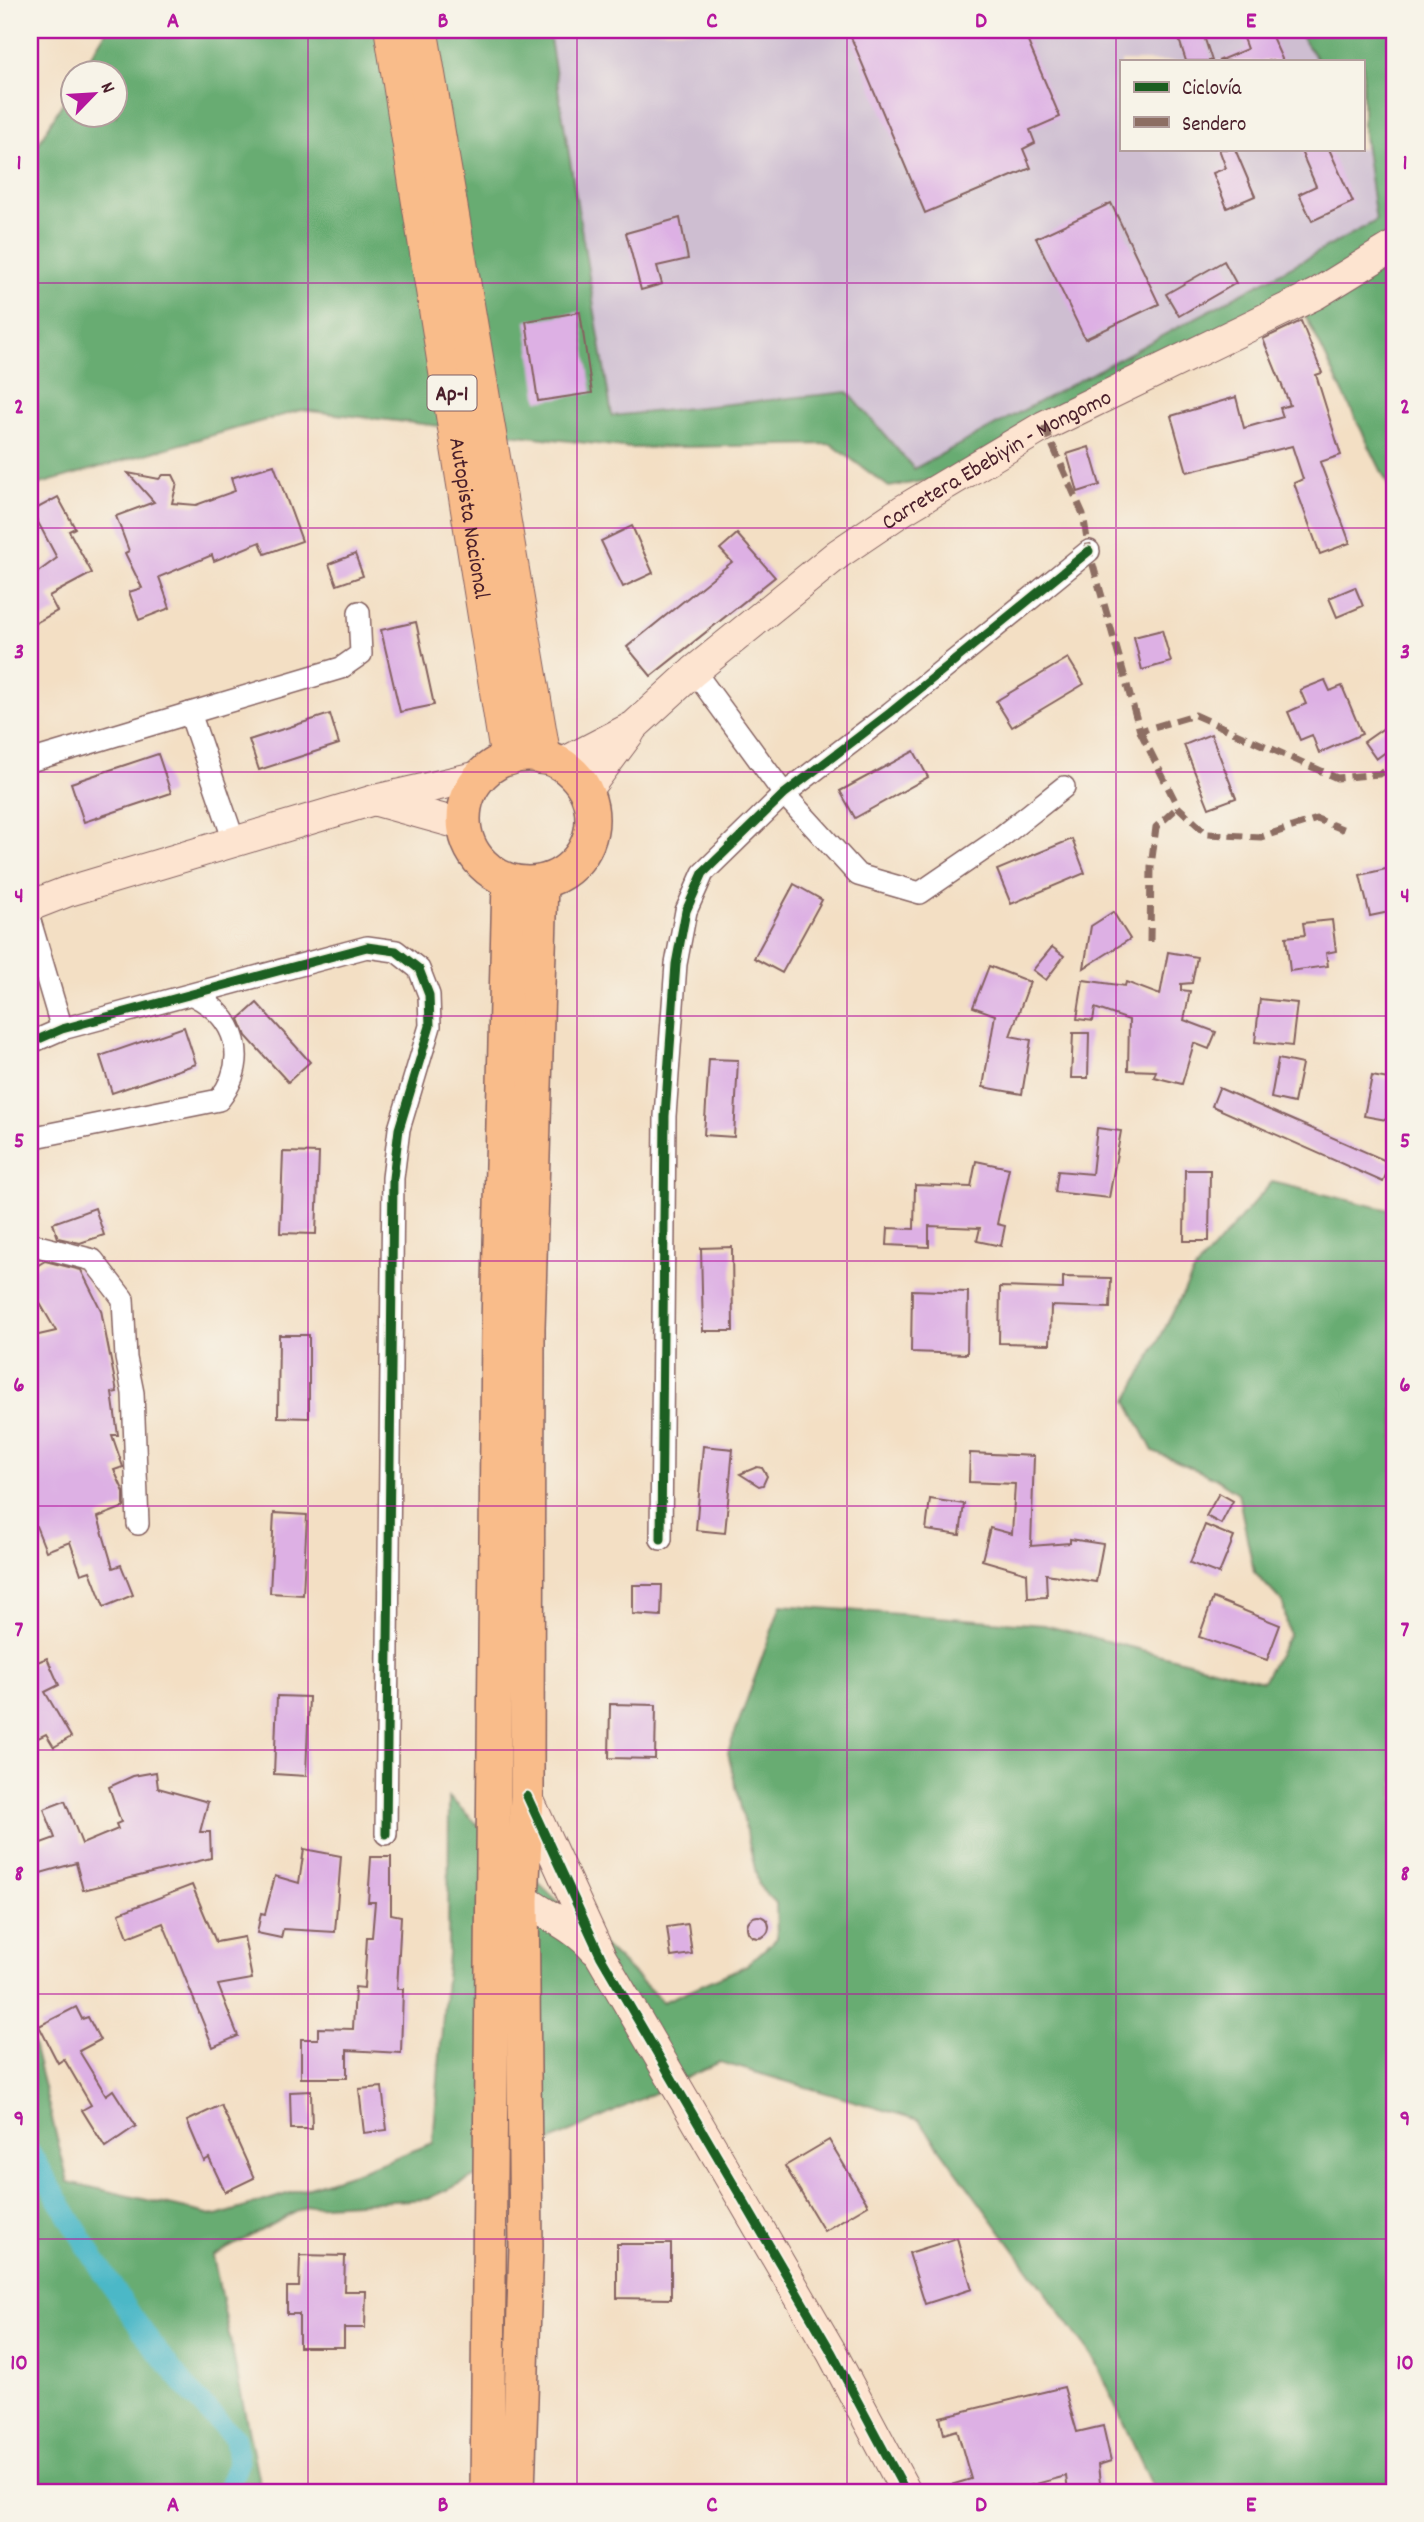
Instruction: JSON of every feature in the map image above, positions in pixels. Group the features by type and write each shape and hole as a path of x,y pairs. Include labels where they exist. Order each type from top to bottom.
{"highway":[{"name":"Autopista Nacional","path":"393,30 523,763"},
{"name":"Autopista Nacional","path":"419,30 523,763"}],"main road":[{"path":"523,763 575,776 586,792 592,820 585,848 567,871 525,882 483,865 467,840 463,825 470,790 523,763"},
{"path":"518,2492 526,2246 522,1900 527,1796 525,882"},
{"path":"487,2492 498,1326 525,882"}],"street":[{"name":"Carretera Ebebiyin - Mongomo","path":"586,792 634,726 694,671 838,554 903,510 1045,426 1317,294 1394,246"},
{"path":"661,1539 665,1116 676,964 685,911 703,873 784,793 890,713 1088,551"},
{"path":"30,761 341,668 361,654 359,612"},
{"path":"694,671 784,793 858,875 920,893 996,841 1064,787"},
{"path":"190,713 234,841"},
{"name":"Carretera Ebebiyin - Mongomo","path":"30,906 234,841 373,800 523,763 634,726"},
{"path":"373,800 463,825"},
{"path":"30,921 62,1029"},
{"path":"30,1043 62,1029 367,947 396,951 419,969 429,995 430,1027 398,1129 394,1178 386,1834"},
{"path":"30,1138 219,1100 231,1084 237,1062 230,1029 213,1005 193,995"},
{"path":"30,1244 93,1260 123,1299 126,1358 134,1393 138,1524"},
{"path":"527,1796 601,1957 832,2353 906,2492"},
{"path":"493,1866 522,1900 583,1936 601,1957"}],"shaded area":[{"path":"551,30 1297,30 1317,60 1120,60 1120,150 1364,150 1364,134 1377,221 914,469 848,392 612,416 549,33"}],"green space":[{"path":"107,30 551,30 549,33 612,416 848,392 914,469 1376,221 1364,134 1364,60 1317,60 1297,30 1394,30 1394,497 1294,292 965,474 889,487 831,444 631,448 301,410 30,487 30,158 60,107 60,130 130,130 130,60 88,60"},
{"path":"1272,1182 1394,1211 1394,2492 1155,2492 1094,2359 919,2120 720,2062 427,2199 307,2206 213,2256 261,2492 30,2492 30,2032 68,2182 217,2216 363,2170 433,2143 448,1953 449,1797 663,2002 747,1965 777,1938 776,1903 759,1886 728,1752 781,1605 1044,1625 1263,1681 1289,1635 1283,1603 1254,1572 1238,1493 1213,1477 1153,1451 1127,1401 1195,1270"}],"building":[{"path":"848,30 1023,30 1060,117 1030,130 1035,143 1023,149 1031,168 925,213"},
{"path":"1202,30 1212,60 1186,60 1177,33"},
{"path":"1240,30 1269,30 1283,60 1220,60 1247,49"},
{"path":"1219,150 1235,150 1255,196 1227,208 1213,173 1226,168"},
{"path":"1300,150 1329,150 1353,202 1312,221 1299,194 1316,186"},
{"path":"1111,203 1159,304 1085,339 1036,238"},
{"path":"680,218 688,259 657,266 662,284 641,290 626,233"},
{"path":"1224,261 1236,283 1179,316 1166,294"},
{"path":"580,312 592,393 538,401 526,321"},
{"path":"1301,321 1322,373 1316,375 1341,455 1320,462 1350,543 1320,554 1294,483 1303,479 1292,446 1187,472 1171,416 1236,397 1244,428 1283,417 1280,408 1290,405 1263,339"},
{"path":"1089,447 1100,485 1078,492 1067,454"},
{"path":"274,465 302,541 265,554 260,542 214,561 212,555 159,577 170,608 139,620 129,592 142,588 125,553 129,551 116,516 154,502 128,473 159,479 163,475 173,475 177,483 172,503 196,505 235,491 231,478"},
{"path":"58,497 75,528 69,531 92,573 49,596 57,611 30,626 30,578 57,558 32,511"},
{"path":"632,526 653,573 623,587 601,541"},
{"path":"737,534 775,577 651,676 627,647 732,562 720,549"},
{"path":"355,554 363,576 337,585 329,564"},
{"path":"1355,587 1363,606 1337,617 1329,598"},
{"path":"416,622 434,705 400,712 381,630"},
{"path":"1162,630 1171,662 1142,670 1134,637"},
{"path":"1068,658 1084,684 1012,727 996,701"},
{"path":"1325,680 1330,691 1342,686 1362,734 1319,753 1312,735 1300,740 1288,712 1306,704 1300,690"},
{"path":"330,714 339,744 259,770 249,740"},
{"path":"1394,721 1394,746 1376,759 1364,742"},
{"path":"1211,734 1236,798 1209,808 1184,745"},
{"path":"914,751 928,777 855,818 840,791"},
{"path":"158,754 171,793 84,822 71,783"},
{"path":"1072,839 1085,873 1011,904 997,870"},
{"path":"1390,868 1394,911 1370,916 1360,875"},
{"path":"794,884 822,900 782,973 754,958"},
{"path":"1113,912 1130,939 1084,968 1091,926"},
{"path":"1332,920 1336,951 1326,953 1328,966 1290,971 1286,937 1305,935 1303,923"},
{"path":"1052,947 1064,956 1046,980 1033,970"},
{"path":"1168,952 1197,957 1192,983 1181,984 1181,990 1190,991 1184,1020 1216,1032 1209,1049 1194,1043 1182,1084 1154,1077 1156,1071 1128,1070 1129,1020 1095,1008 1093,1021 1077,1019 1083,980 1125,986 1126,982 1160,995"},
{"path":"989,966 1030,982 1010,1036 1031,1040 1022,1094 983,1087 995,1015 973,1007"},
{"path":"1260,999 1297,1003 1292,1046 1255,1042"},
{"path":"257,1003 310,1062 288,1082 246,1036 239,1019"},
{"path":"184,1027 196,1064 112,1093 100,1056"},
{"path":"1073,1033 1089,1033 1088,1078 1071,1078"},
{"path":"709,1059 738,1060 734,1137 704,1135"},
{"path":"1278,1059 1302,1064 1294,1103 1271,1098"},
{"path":"1372,1076 1394,1080 1392,1121 1364,1116"},
{"path":"1219,1088 1391,1163 1383,1182 1212,1106"},
{"path":"1097,1128 1121,1131 1109,1198 1055,1192 1058,1171 1092,1174"},
{"path":"283,1152 319,1153 316,1234 280,1233"},
{"path":"976,1161 1009,1168 997,1224 1005,1226 1001,1246 977,1241 980,1228 929,1226 929,1247 887,1245 888,1228 914,1229 915,1185 971,1187"},
{"path":"1185,1170 1210,1170 1209,1241 1184,1241"},
{"path":"95,1208 104,1235 80,1243 58,1238 53,1223"},
{"path":"732,1247 733,1331 703,1331 701,1248"},
{"path":"45,1261 81,1270 101,1310 117,1392 112,1393 118,1435 112,1435 123,1467 114,1470 124,1492 124,1507 98,1517 113,1568 121,1565 133,1595 104,1607 90,1571 81,1574 70,1542 46,1551 36,1526 30,1527 30,1337 56,1331 30,1286 30,1270"},
{"path":"1063,1277 1111,1278 1110,1308 1051,1306 1050,1344 999,1343 1000,1287 1063,1289"},
{"path":"912,1290 968,1292 967,1354 911,1352"},
{"path":"279,1335 309,1335 309,1418 278,1417"},
{"path":"703,1446 733,1449 725,1533 696,1530"},
{"path":"970,1453 1034,1456 1031,1546 1070,1543 1070,1539 1103,1544 1096,1582 1046,1574 1047,1597 1028,1598 1027,1573 982,1560 990,1528 1012,1534 1015,1484 969,1482"},
{"path":"757,1467 762,1468 767,1476 763,1485 759,1486 740,1474"},
{"path":"1219,1493 1233,1501 1221,1524 1206,1516"},
{"path":"930,1499 964,1504 960,1535 926,1530"},
{"path":"274,1513 307,1515 303,1595 270,1593"},
{"path":"1205,1525 1234,1537 1219,1574 1190,1563"},
{"path":"633,1585 662,1585 661,1616 633,1614"},
{"path":"1213,1598 1280,1625 1267,1660 1199,1637"},
{"path":"47,1658 59,1685 45,1692 71,1737 54,1747 46,1734 30,1742 30,1665"},
{"path":"277,1696 309,1697 306,1776 274,1774"},
{"path":"610,1704 656,1705 655,1759 609,1758"},
{"path":"156,1772 158,1788 208,1802 200,1832 210,1832 211,1858 83,1890 76,1863 30,1876 30,1847 55,1838 44,1809 65,1801 82,1844 118,1829 116,1824 121,1822 109,1787 133,1776"},
{"path":"304,1849 341,1856 335,1932 283,1929 281,1938 257,1933 261,1913 265,1914 275,1876 299,1883"},
{"path":"371,1857 391,1857 391,1914 401,1916 397,1989 403,1989 401,2053 347,2050 347,2078 301,2078 301,2039 318,2039 318,2028 353,2029 355,1987 364,1988 367,1937 372,1937 375,1902 368,1902"},
{"path":"192,1885 216,1942 244,1937 252,1979 218,1985 238,2036 213,2047 163,1923 128,1937 119,1913"},
{"path":"758,1916 766,1919 769,1927 766,1935 758,1938 750,1935 747,1927 750,1919"},
{"path":"688,1924 692,1954 671,1957 667,1927"},
{"path":"76,2007 82,2019 88,2017 100,2040 79,2051 106,2095 113,2090 136,2126 105,2147 82,2110 91,2105 64,2059 58,2063 39,2026"},
{"path":"382,2087 387,2130 364,2133 359,2089"},
{"path":"311,2091 312,2129 291,2129 290,2092"},
{"path":"221,2105 254,2178 225,2192 209,2158 204,2161 187,2121"},
{"path":"829,2140 868,2205 824,2231 785,2166"},
{"path":"957,2238 972,2289 925,2304 909,2253"},
{"path":"617,2244 671,2244 671,2299 617,2298"},
{"path":"300,2255 345,2256 344,2291 366,2291 365,2328 344,2328 344,2347 299,2347 299,2314 287,2314 287,2287 299,2287"},
{"path":"1064,2387 1077,2432 1103,2426 1111,2461 1098,2465 1101,2492 1068,2492 1066,2476 1006,2492 942,2492 941,2488 971,2479 957,2430 944,2434 940,2417"}],"waterway":[{"path":"30,2152 99,2266 148,2339 204,2407 235,2438 238,2463 227,2492"}],"marked path":[{"path":"1044,426 1083,514 1089,551 1140,731 1195,715 1337,778 1379,774 1394,768"},
{"path":"1140,731 1178,807 1207,834 1261,837 1317,819 1350,832"},
{"path":"1150,942 1151,866 1156,827 1178,807"}],"cycle path":[{"path":"661,1539 665,1116 676,964 686,911 703,873 784,794 890,713 1089,551"},
{"path":"30,1043 62,1029 367,947 396,951 419,969 429,995 430,1026 399,1129 393,1178 386,1834"},
{"path":"527,1796 601,1957 832,2353 906,2492"}]}
